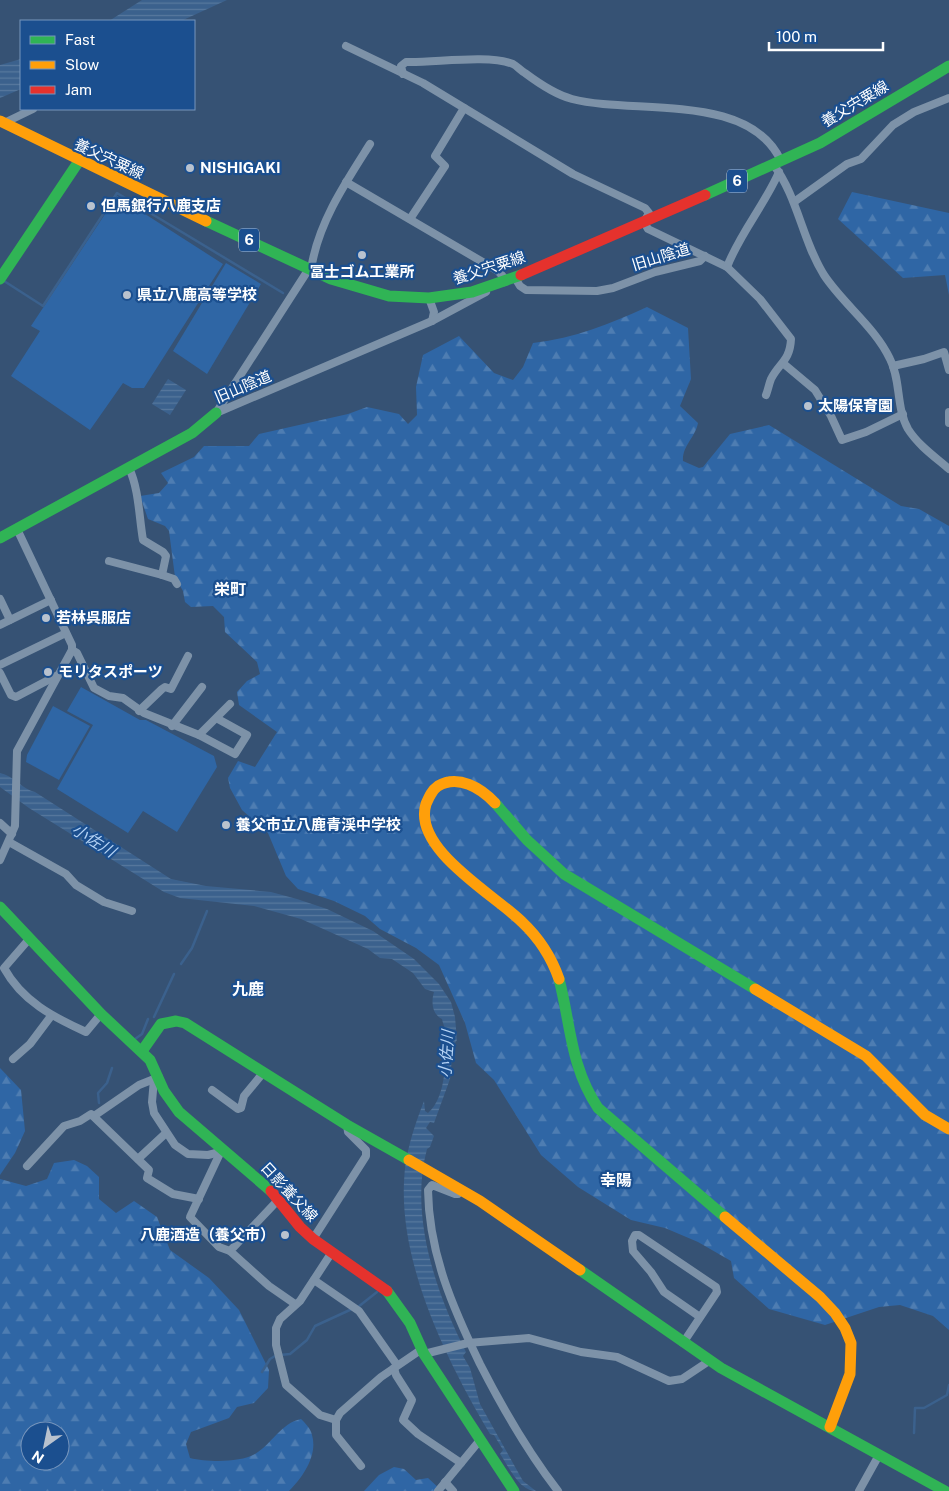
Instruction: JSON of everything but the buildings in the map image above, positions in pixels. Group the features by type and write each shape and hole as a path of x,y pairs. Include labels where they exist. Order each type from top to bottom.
{"street":[{"path":"346,46 402,74 423,82 573,174 645,208 649,213 644,222 648,229 705,256"},
{"path":"402,74 402,66 406,62 482,60 513,64 526,74 570,98 646,108 693,109 725,118 758,131 778,166 794,202 808,244 824,274 890,358 898,381 903,414 908,428 929,452 949,469"},
{"name":"養父宍粟線","path":"2,122 79,162 309,268 362,290 388,296 429,298 472,292 511,279 778,166 949,66"},
{"path":"794,202 847,164 861,159 892,125 914,112 949,98"},
{"path":"410,219 445,166 435,156 464,108"},
{"path":"2,122 31,110"},
{"path":"216,413 312,264 315,244 346,182 370,144"},
{"path":"0,279 79,162"},
{"path":"727,267 735,245 772,188 778,166"},
{"path":"346,182 511,279"},
{"name":"旧山陰道","path":"0,538 192,433 216,413 432,321 511,279 526,290 597,291 613,288 655,272 700,261 705,256 727,267 760,299 791,340 790,351 784,364"},
{"path":"429,298 434,312 432,321"},
{"path":"893,366 944,352 949,370"},
{"path":"766,395 772,378 784,364 815,390 831,416 842,440 866,432 903,414"},
{"path":"949,412 949,423"},
{"path":"129,468 136,485 137,506 143,540 166,556 162,575"},
{"path":"17,529 51,600 72,650 77,653 94,688 109,696 123,698 139,711 199,736 235,754 247,734 218,718"},
{"path":"109,561 162,575 174,579 178,584"},
{"path":"0,599 10,620"},
{"path":"0,625 51,600"},
{"path":"0,665 66,633"},
{"path":"0,860 12,834 17,751 72,650"},
{"path":"139,711 162,689 165,687 171,689 188,656"},
{"path":"0,673 11,695 16,697 57,675"},
{"path":"172,726 202,688"},
{"path":"199,736 230,704"},
{"path":"830,1427 848,1385 853,1364 849,1336 840,1317 820,1297 602,1113 588,1092 577,1068 562,986 546,950 530,930 438,848 425,827 424,807 428,798 441,784 450,782 460,781 480,790 490,798 538,851 564,874 866,1056 882,1069 919,1109 931,1119 949,1129"},
{"path":"0,823 12,834"},
{"path":"9,842 66,874 76,885 104,902 132,911"},
{"name":"日影養父線","path":"0,907 101,1014 150,1060 156,1078 171,1103 221,1150 279,1199 300,1227 313,1239 388,1292 410,1323 423,1351 514,1491"},
{"path":"30,938 4,968 39,1008 51,1016 86,1032 101,1014"},
{"path":"13,1059 30,1044 51,1016"},
{"path":"142,1051 162,1024 176,1021 185,1023 347,1125 461,1190 709,1361 945,1491"},
{"path":"212,1090 238,1109 241,1108 244,1096 263,1073"},
{"path":"94,1116 140,1085 156,1078 153,1109 175,1145 188,1154 208,1155 221,1150"},
{"path":"27,1166 64,1126 80,1121 90,1114 149,1170 147,1178 173,1194 199,1199"},
{"path":"313,1239 366,1156 366,1150 348,1132 347,1125"},
{"path":"138,1159 166,1133"},
{"path":"221,1150 190,1217 219,1247 230,1251 269,1286 295,1304"},
{"path":"461,1190 458,1194 430,1186 428,1190 428,1216 440,1272 452,1306 469,1343 520,1438 558,1491"},
{"path":"230,1251 279,1199"},
{"path":"683,1343 700,1318 717,1292 716,1287 639,1235 635,1235 632,1241 633,1251 655,1277 664,1292 700,1318"},
{"path":"332,1252 314,1280 295,1304 280,1318 276,1328 276,1345 284,1381 320,1415 336,1420"},
{"path":"314,1280 359,1311 396,1366 396,1375 412,1400 403,1420 418,1434 461,1463"},
{"path":"360,1466 336,1435 336,1420 340,1413 396,1366 423,1351 469,1343 529,1338 581,1352 618,1357 668,1381 682,1379 709,1361"},
{"path":"438,1491 480,1440"},
{"path":"859,1491 879,1455"},
{"path":"445,1482 453,1491"}],"green space":[{"path":"852,192 949,213 949,295 945,275 903,278 838,219"},
{"name":"県立八鹿高等学校","path":"117,196 223,264 144,388 132,388 123,383 90,430 11,376 40,331 31,326"},
{"path":"226,263 261,284 207,374 173,351"},
{"path":"647,307 688,328 691,379 680,406 698,423 684,451 683,461 699,468 703,467 730,434 769,425 901,506 919,509 949,526 949,1330 933,1316 900,1305 879,1307 825,1325 769,1309 734,1278 731,1261 698,1242 665,1228 631,1220 578,1187 541,1155 494,1080 476,1063 465,1023 439,965 416,948 380,929 365,916 334,901 298,889 286,876 268,833 242,810 230,788 228,778 238,761 255,767 277,732 239,705 237,692 247,681 260,674 257,662 225,632 224,617 213,606 191,607 185,602 183,591 175,577 169,531 165,526 148,519 140,496 159,493 168,483 161,473 194,457 204,446 249,446 259,434 348,414 367,407 399,414 408,424 417,415 416,387 423,355 459,336 494,373 513,380 523,367 533,343 563,338 592,329"},
{"path":"81,687 140,720 146,720 214,756 217,767 177,832 143,811 128,833 57,789 93,725 67,711"},
{"path":"53,706 90,726 59,780 26,762 27,755"},
{"path":"0,1068 21,1090 25,1131 15,1153 0,1175"},
{"path":"74,1160 87,1166 99,1177 99,1199 116,1213 134,1201 157,1217 170,1250 209,1278 239,1310 269,1370 268,1388 254,1403 237,1407 229,1418 191,1432 186,1444 190,1458 214,1461 240,1459 255,1454 267,1445 282,1429 301,1419 308,1426 311,1433 313,1450 304,1472 289,1491 0,1491 0,1179 26,1186 47,1179 54,1163"},
{"path":"394,1467 404,1469 416,1480 428,1478 442,1491 364,1491 379,1475"}],"water":[{"path":"142,0 227,0 183,20 111,20"},
{"path":"20,59 20,89 0,98 0,65"},
{"path":"168,379 186,390 170,415 152,404"},
{"name":"小佐川","path":"0,773 35,792 171,879 206,886 271,892 327,909 373,931 414,959 439,984 451,1002 455,1017 457,1040 453,1046 450,1079 434,1123 430,1122 426,1128 434,1136 430,1147 427,1149 422,1174 421,1200 428,1253 445,1305 466,1352 463,1356 470,1368 480,1404 523,1481 536,1491 524,1487 511,1471 500,1454 503,1450 494,1435 490,1434 458,1377 430,1313 418,1280 410,1247 405,1214 404,1182 408,1150 424,1101 425,1111 428,1113 439,1096 444,1075 446,1032 442,1019 436,1014 433,1007 434,992 425,989 413,973 392,959 380,958 368,949 301,919 254,906 180,898 164,892 29,808 0,787"}],"waterway":[{"path":"4,281 43,306 117,193 283,293"},
{"path":"181,964 192,948 207,911"},
{"path":"154,1017 174,974"},
{"path":"135,1039 142,1034 148,1019"},
{"path":"99,1103 98,1093 107,1083 112,1068"},
{"path":"358,1307 377,1292"},
{"path":"280,1355 290,1354 307,1340 315,1326 352,1309"},
{"path":"262,1372 270,1359 275,1356"},
{"path":"914,1433 915,1408 924,1408 947,1395 949,1385"}],"traffic: fast":[{"path":"705,195 820,143 949,66"},
{"path":"0,279 79,161"},
{"path":"206,221 331,279 389,296 429,298 472,292 521,275"},
{"path":"0,538 192,433 216,413"},
{"path":"495,803 527,840 564,874 755,989"},
{"path":"0,907 101,1014 150,1060 164,1091 179,1112 271,1191"},
{"path":"559,979 577,1061 582,1077 598,1108 725,1217"},
{"path":"142,1051 161,1024 176,1021 185,1023 347,1125 409,1160"},
{"path":"580,1270 721,1368 945,1491"},
{"path":"387,1291 410,1323 424,1354 514,1491"}],"traffic: slow":[{"path":"0,121 206,221"},
{"path":"495,803 483,792 469,784 453,781 438,786 432,792 426,804 425,821 431,838 443,854 534,934 548,955 559,979"},
{"path":"755,989 866,1056 925,1115 949,1129"},
{"path":"409,1160 480,1201 580,1270"},
{"path":"725,1217 820,1297 835,1313 845,1328 851,1343 850,1374 830,1427"}],"traffic: jam":[{"path":"521,275 705,195"},
{"path":"271,1191 300,1227 313,1239 387,1291"}],"place":[{"name":"NISHIGAKI","path":"190,168"},
{"name":"但馬銀行八鹿支店","path":"91,206"},
{"name":"冨士ゴム工業所","path":"362,255"},
{"name":"県立八鹿高等学校","path":"127,295"},
{"name":"太陽保育園","path":"808,406"},
{"name":"若林呉服店","path":"46,618"},
{"name":"モリタスポーツ","path":"48,672"},
{"name":"養父市立八鹿青渓中学校","path":"226,825"},
{"name":"八鹿酒造（養父市）","path":"285,1235"}],"district":[{"name":"栄町","path":"230,589"},
{"name":"九鹿","path":"248,989"},
{"name":"幸陽","path":"616,1180"}]}
